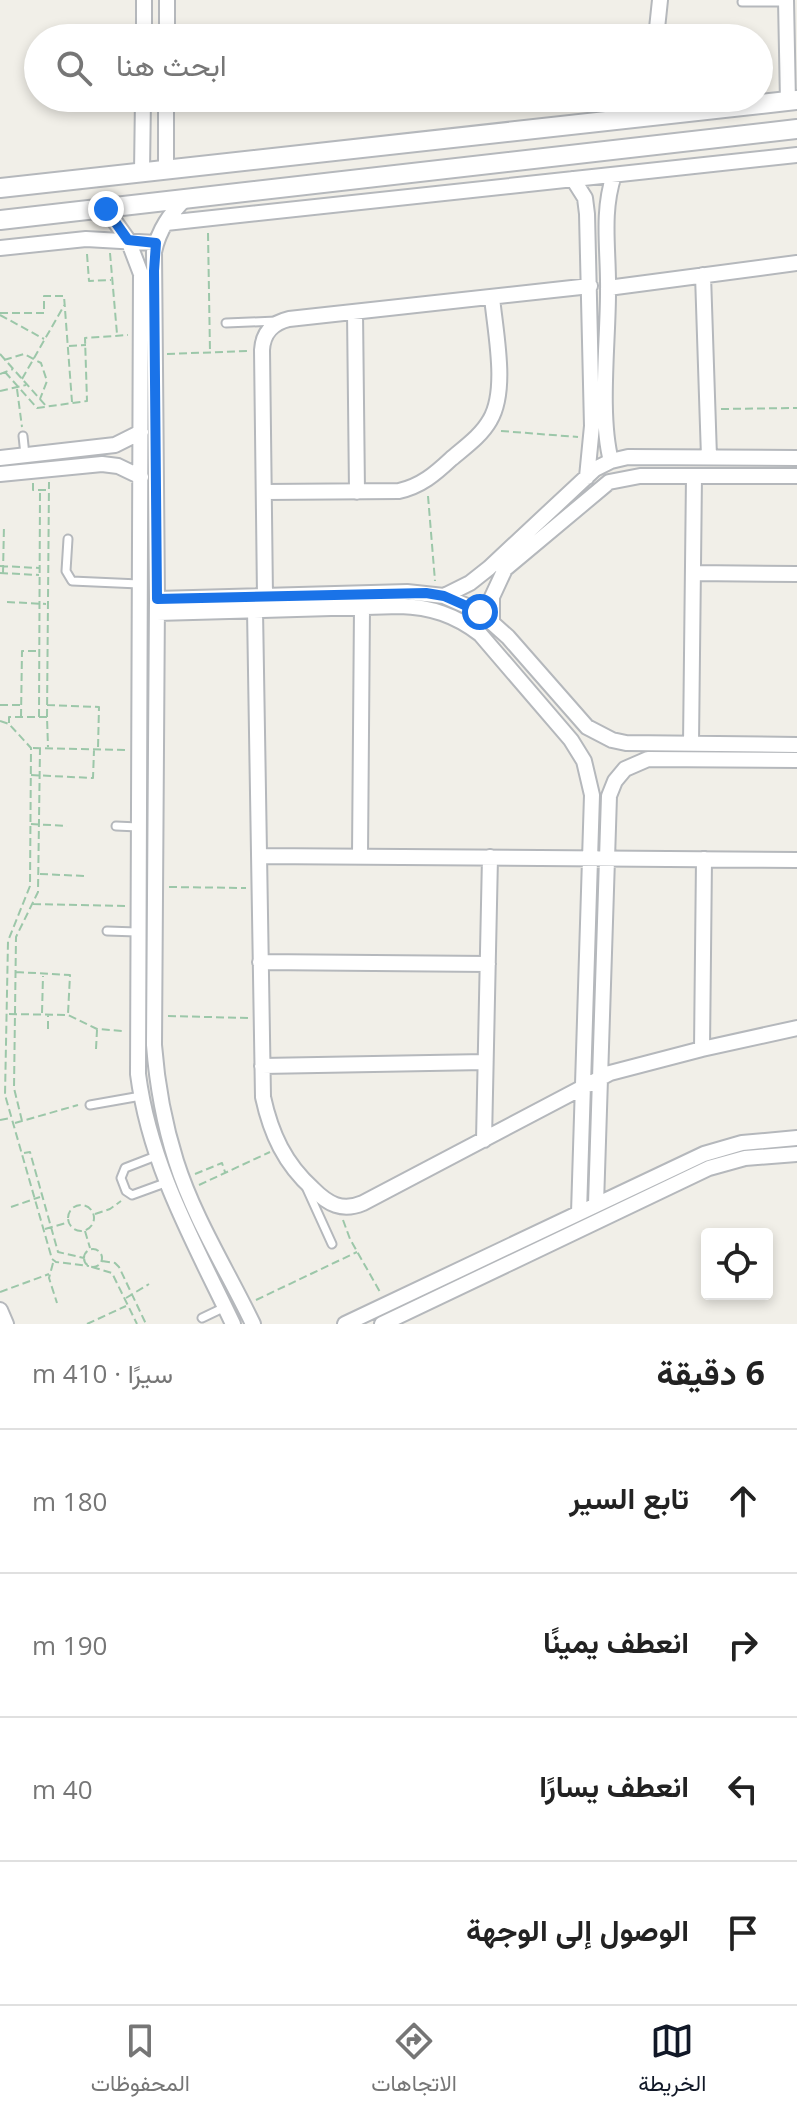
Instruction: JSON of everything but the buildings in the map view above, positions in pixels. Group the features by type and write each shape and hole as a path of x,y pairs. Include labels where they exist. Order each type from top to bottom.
{"street":[{"path":"144,0 144,24"},
{"path":"167,0 167,24"},
{"path":"657,24 660,0"},
{"path":"786,1 792,101"},
{"path":"142,172 143,112"},
{"path":"166,112 166,169"},
{"path":"647,118 648,112"},
{"path":"0,188 695,112"},
{"path":"668,115 669,143"},
{"path":"0,220 797,129"},
{"path":"166,223 797,155"},
{"path":"587,477 608,288 606,206 614,175"},
{"path":"573,179 582,191 587,206 590,286 611,461"},
{"path":"186,198 171,213 156,243 154,1045 169,1138 185,1185 253,1324"},
{"path":"587,206 606,206"},
{"path":"106,209 128,240 141,274 137,906 137,1032 141,1096 165,1183 233,1324"},
{"path":"0,248 86,239 156,243"},
{"path":"608,288 797,263"},
{"path":"703,275 709,457"},
{"path":"265,596 262,350 266,333 282,321 590,286"},
{"path":"264,492 399,491 427,480 483,430 494,414 499,395 492,297"},
{"path":"355,312 357,492"},
{"path":"0,458 115,445 141,432"},
{"path":"93,448 93,464"},
{"path":"440,595 470,583 595,469 611,461 628,457 797,458"},
{"path":"0,474 93,464 118,466 141,477"},
{"path":"492,621 492,597 505,569 600,488 629,476 797,476"},
{"path":"691,744 694,476"},
{"path":"693,573 797,574"},
{"path":"157,606 265,596 407,592 440,595 472,607 492,621 576,717 599,735 626,743 797,745"},
{"path":"157,606 255,610 418,606 434,609 466,623 491,646 571,740 584,761 592,795 579,1213"},
{"path":"360,856 362,607"},
{"path":"255,610 262,1066 267,1114 288,1164 326,1201 342,1208 363,1203 622,1069 797,1028"},
{"path":"138,758 156,766"},
{"path":"596,1204 609,796 619,775 632,765 656,759 797,760"},
{"path":"259,856 797,860"},
{"path":"484,1140 490,857"},
{"path":"702,1049 704,859"},
{"path":"260,962 488,964"},
{"path":"262,1066 485,1062"},
{"path":"345,1324 713,1150 762,1140 797,1138"},
{"path":"382,1324 709,1168 754,1157 797,1154"},
{"path":"178,1213 195,1208"},
{"path":"0,1310 6,1324"}],"lane":[{"path":"742,2 786,1"},
{"path":"226,323 282,321"},
{"path":"23,436 25,455"},
{"path":"68,539 68,579 76,583 139,584"},
{"path":"116,826 138,827"},
{"path":"107,931 137,932"},
{"path":"90,1105 141,1096"},
{"path":"156,1156 123,1170 121,1178 130,1195 165,1183"},
{"path":"303,1180 332,1244"},
{"path":"202,1318 225,1307"}],"path":[{"path":"208,218 210,352"},
{"path":"86,239 89,281 112,280"},
{"path":"109,239 117,336"},
{"path":"0,314 44,313 44,296 64,296 72,403"},
{"path":"22,379 65,304"},
{"path":"0,314 45,340"},
{"path":"5,372 37,408 87,401 85,338 141,334"},
{"path":"68,346 86,345"},
{"path":"154,354 262,350"},
{"path":"0,354 46,407"},
{"path":"4,360 19,354 34,358 44,367 47,386 40,399"},
{"path":"0,374 13,369"},
{"path":"0,391 27,385"},
{"path":"18,389 23,436"},
{"path":"708,410 797,408"},
{"path":"483,430 592,438"},
{"path":"48,748 49,468"},
{"path":"427,480 440,595"},
{"path":"39,717 40,490"},
{"path":"4,525 1,573 66,571"},
{"path":"1,566 39,571"},
{"path":"17,567 17,574"},
{"path":"7,602 48,604"},
{"path":"21,717 22,651 39,651"},
{"path":"0,705 22,705"},
{"path":"31,775 93,778 99,707 47,705"},
{"path":"9,724 9,717 47,717"},
{"path":"0,721 9,724 31,748 30,889 8,941 5,1095 54,1261 49,1274 57,1303"},
{"path":"31,748 96,749 138,758"},
{"path":"22,1121 14,1092 16,937 38,892 40,748"},
{"path":"31,794 39,795"},
{"path":"30,824 67,826"},
{"path":"30,858 39,858"},
{"path":"38,874 85,876"},
{"path":"155,887 259,888"},
{"path":"32,904 137,906"},
{"path":"8,965 16,966"},
{"path":"16,972 70,975 68,1015"},
{"path":"42,1015 43,973"},
{"path":"7,1014 68,1015 97,1029 137,1032"},
{"path":"48,1015 48,1029"},
{"path":"155,1016 261,1018"},
{"path":"96,1049 97,1029"},
{"path":"5,1095 14,1092"},
{"path":"14,1123 75,1106 90,1105"},
{"path":"10,1109 18,1107"},
{"path":"0,1120 13,1118"},
{"path":"185,1185 226,1173 280,1148"},
{"path":"23,1154 30,1152 59,1254 84,1258 90,1266"},
{"path":"185,1185 222,1163 226,1173"},
{"path":"94,1214 110,1209 130,1195"},
{"path":"11,1207 43,1196"},
{"path":"85,1231 73,1229 68,1222 70,1210 77,1205 85,1205 94,1214"},
{"path":"342,1208 346,1229 386,1304"},
{"path":"85,1231 93,1222 94,1214"},
{"path":"44,1229 68,1222"},
{"path":"84,1258 90,1249 85,1231"},
{"path":"49,1248 57,1246"},
{"path":"90,1249 98,1250 102,1261"},
{"path":"244,1306 357,1252"},
{"path":"54,1261 112,1273 137,1324"},
{"path":"90,1266 102,1261 117,1265 146,1324"},
{"path":"0,1292 49,1274"},
{"path":"125,1298 149,1284"},
{"path":"87,1324 128,1305"},
{"path":"101,1318 104,1324"}],"route":[{"path":"106,209 128,240 156,243 157,599 407,592 444,596 480,612"}]}
